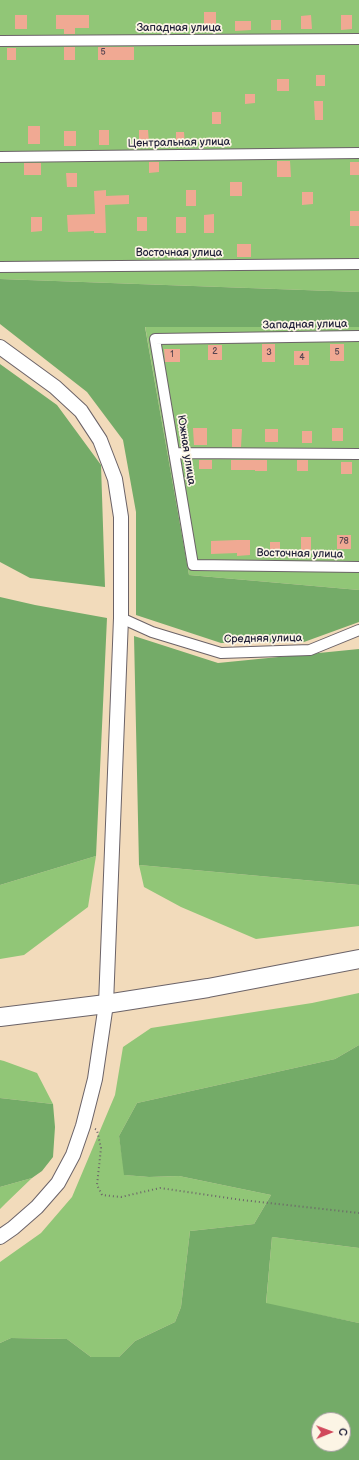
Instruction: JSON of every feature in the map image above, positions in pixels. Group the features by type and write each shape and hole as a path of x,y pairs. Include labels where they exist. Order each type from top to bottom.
{"highway":[{"path":"0,1017 106,1004 208,988 359,960"}],"main road":[{"path":"0,347 55,387 81,411 100,440 115,479 121,518 121,618 106,1004 95,1079 83,1126 72,1155 58,1182 37,1207 0,1237"}],"street":[{"name":"Западная улица","path":"0,41 359,39"},
{"name":"Центральная улица","path":"0,157 359,153"},
{"name":"Восточная улица","path":"0,267 359,264"},
{"name":"Западная улица","path":"156,339 359,336"},
{"name":"Южная улица","path":"156,339 193,565"},
{"path":"174,453 359,454"},
{"name":"Восточная улица","path":"193,565 359,567"},
{"name":"Средняя улица","path":"121,618 152,632 221,653 310,650 359,630"}],"path":[{"path":"83,1126 97,1130 101,1148 97,1185 102,1195 122,1197 160,1188 242,1200 359,1213"}],"green space":[{"path":"0,0 359,0 359,292 0,279"},
{"path":"0,279 359,292 359,327 145,327 189,575 359,590 359,622 304,642 221,643 136,615 136,512 123,440 87,392 0,324"},
{"path":"145,326 359,327 359,590 189,575"},
{"path":"0,364 57,405 101,465 105,587 30,578 0,562"},
{"path":"0,597 107,618 96,856 0,885"},
{"path":"134,636 218,663 359,649 359,885 139,865"},
{"path":"96,856 88,907 24,955 0,959 0,885"},
{"path":"139,865 359,885 359,926 256,939 181,907 144,887"},
{"path":"359,993 359,1045 335,1059 137,1103 119,1136 125,1175 149,1177 179,1176 271,1195 254,1224 190,1231 181,1307 175,1322 135,1341 119,1357 91,1357 67,1339 11,1338 0,1343 0,1262 41,1233 72,1197 115,1095 123,1047 151,1028 312,1003"},
{"path":"359,1045 359,1248 272,1237 266,1303 359,1323 359,1460 0,1460 0,1343 11,1338 67,1339 91,1357 119,1357 135,1341 175,1322 181,1307 190,1231 254,1224 271,1195 179,1176 149,1177 124,1175 119,1136 137,1103 335,1059"},
{"path":"0,1060 37,1073 53,1104 0,1098"},
{"path":"0,1098 53,1104 55,1127 53,1157 42,1171 32,1178 0,1187"},
{"path":"32,1178 6,1203 0,1209 0,1187"},
{"path":"272,1237 359,1248 359,1323 266,1304"}],"building":[{"path":"204,12 216,12 216,26 204,26"},
{"path":"15,15 27,15 27,29 15,29"},
{"path":"56,15 89,15 89,28 75,28 75,34 64,34 64,29 56,29"},
{"path":"311,15 312,29 301,29 301,16"},
{"path":"341,15 352,15 352,29 341,30"},
{"path":"271,20 281,20 281,30 271,30"},
{"path":"235,21 251,21 251,30 235,31"},
{"path":"64,47 75,47 75,60 64,60"},
{"path":"98,47 134,47 134,60 98,60"},
{"path":"7,48 16,48 16,60 7,60"},
{"path":"316,75 325,75 325,86 316,86"},
{"path":"277,79 289,79 289,91 277,91"},
{"path":"245,94 255,94 255,103 245,104"},
{"path":"314,101 323,101 323,120 315,120"},
{"path":"212,112 221,112 221,124 212,124"},
{"path":"28,126 40,126 40,144 28,144"},
{"path":"99,130 109,130 109,145 99,145"},
{"path":"139,130 148,130 149,143 139,143"},
{"path":"64,131 76,131 76,146 64,146"},
{"path":"176,132 184,132 185,146 176,146"},
{"path":"277,161 290,161 291,177 277,177"},
{"path":"149,162 159,162 159,172 149,173"},
{"path":"350,162 359,162 359,175 350,175"},
{"path":"24,163 41,163 41,175 24,175"},
{"path":"66,173 77,173 77,187 67,187"},
{"path":"230,182 242,182 242,196 230,196"},
{"path":"106,190 106,196 129,195 129,204 105,205 106,233 94,233 94,231 68,232 67,215 95,214 94,191"},
{"path":"186,190 196,190 196,206 186,206"},
{"path":"302,192 313,192 313,204 302,205"},
{"path":"350,211 359,211 359,226 350,226"},
{"path":"214,214 214,233 204,233 204,215"},
{"path":"31,217 42,217 42,231 31,232"},
{"path":"137,217 147,217 147,231 137,231"},
{"path":"176,217 186,217 186,233 176,233"},
{"path":"237,244 251,244 251,257 237,257"},
{"path":"262,344 275,344 275,362 262,362"},
{"path":"330,344 344,344 344,361 330,361"},
{"path":"208,345 222,345 222,360 208,360"},
{"path":"164,349 180,349 180,362 165,362"},
{"path":"294,351 309,351 309,365 294,365"},
{"path":"193,428 207,428 207,445 194,445"},
{"path":"332,428 343,428 343,441 332,441"},
{"path":"232,429 242,429 241,447 232,447"},
{"path":"265,429 278,429 278,442 265,442"},
{"path":"302,431 312,431 312,443 302,443"},
{"path":"199,460 212,460 212,469 199,469"},
{"path":"231,460 267,460 267,471 231,470"},
{"path":"297,460 308,460 308,471 297,471"},
{"path":"341,462 352,462 352,474 341,474"},
{"path":"337,535 351,535 351,549 337,549"},
{"path":"301,537 311,537 311,550 301,550"},
{"path":"250,540 250,555 237,556 237,553 211,554 211,541"},
{"path":"270,542 280,542 280,557 270,557"}]}
